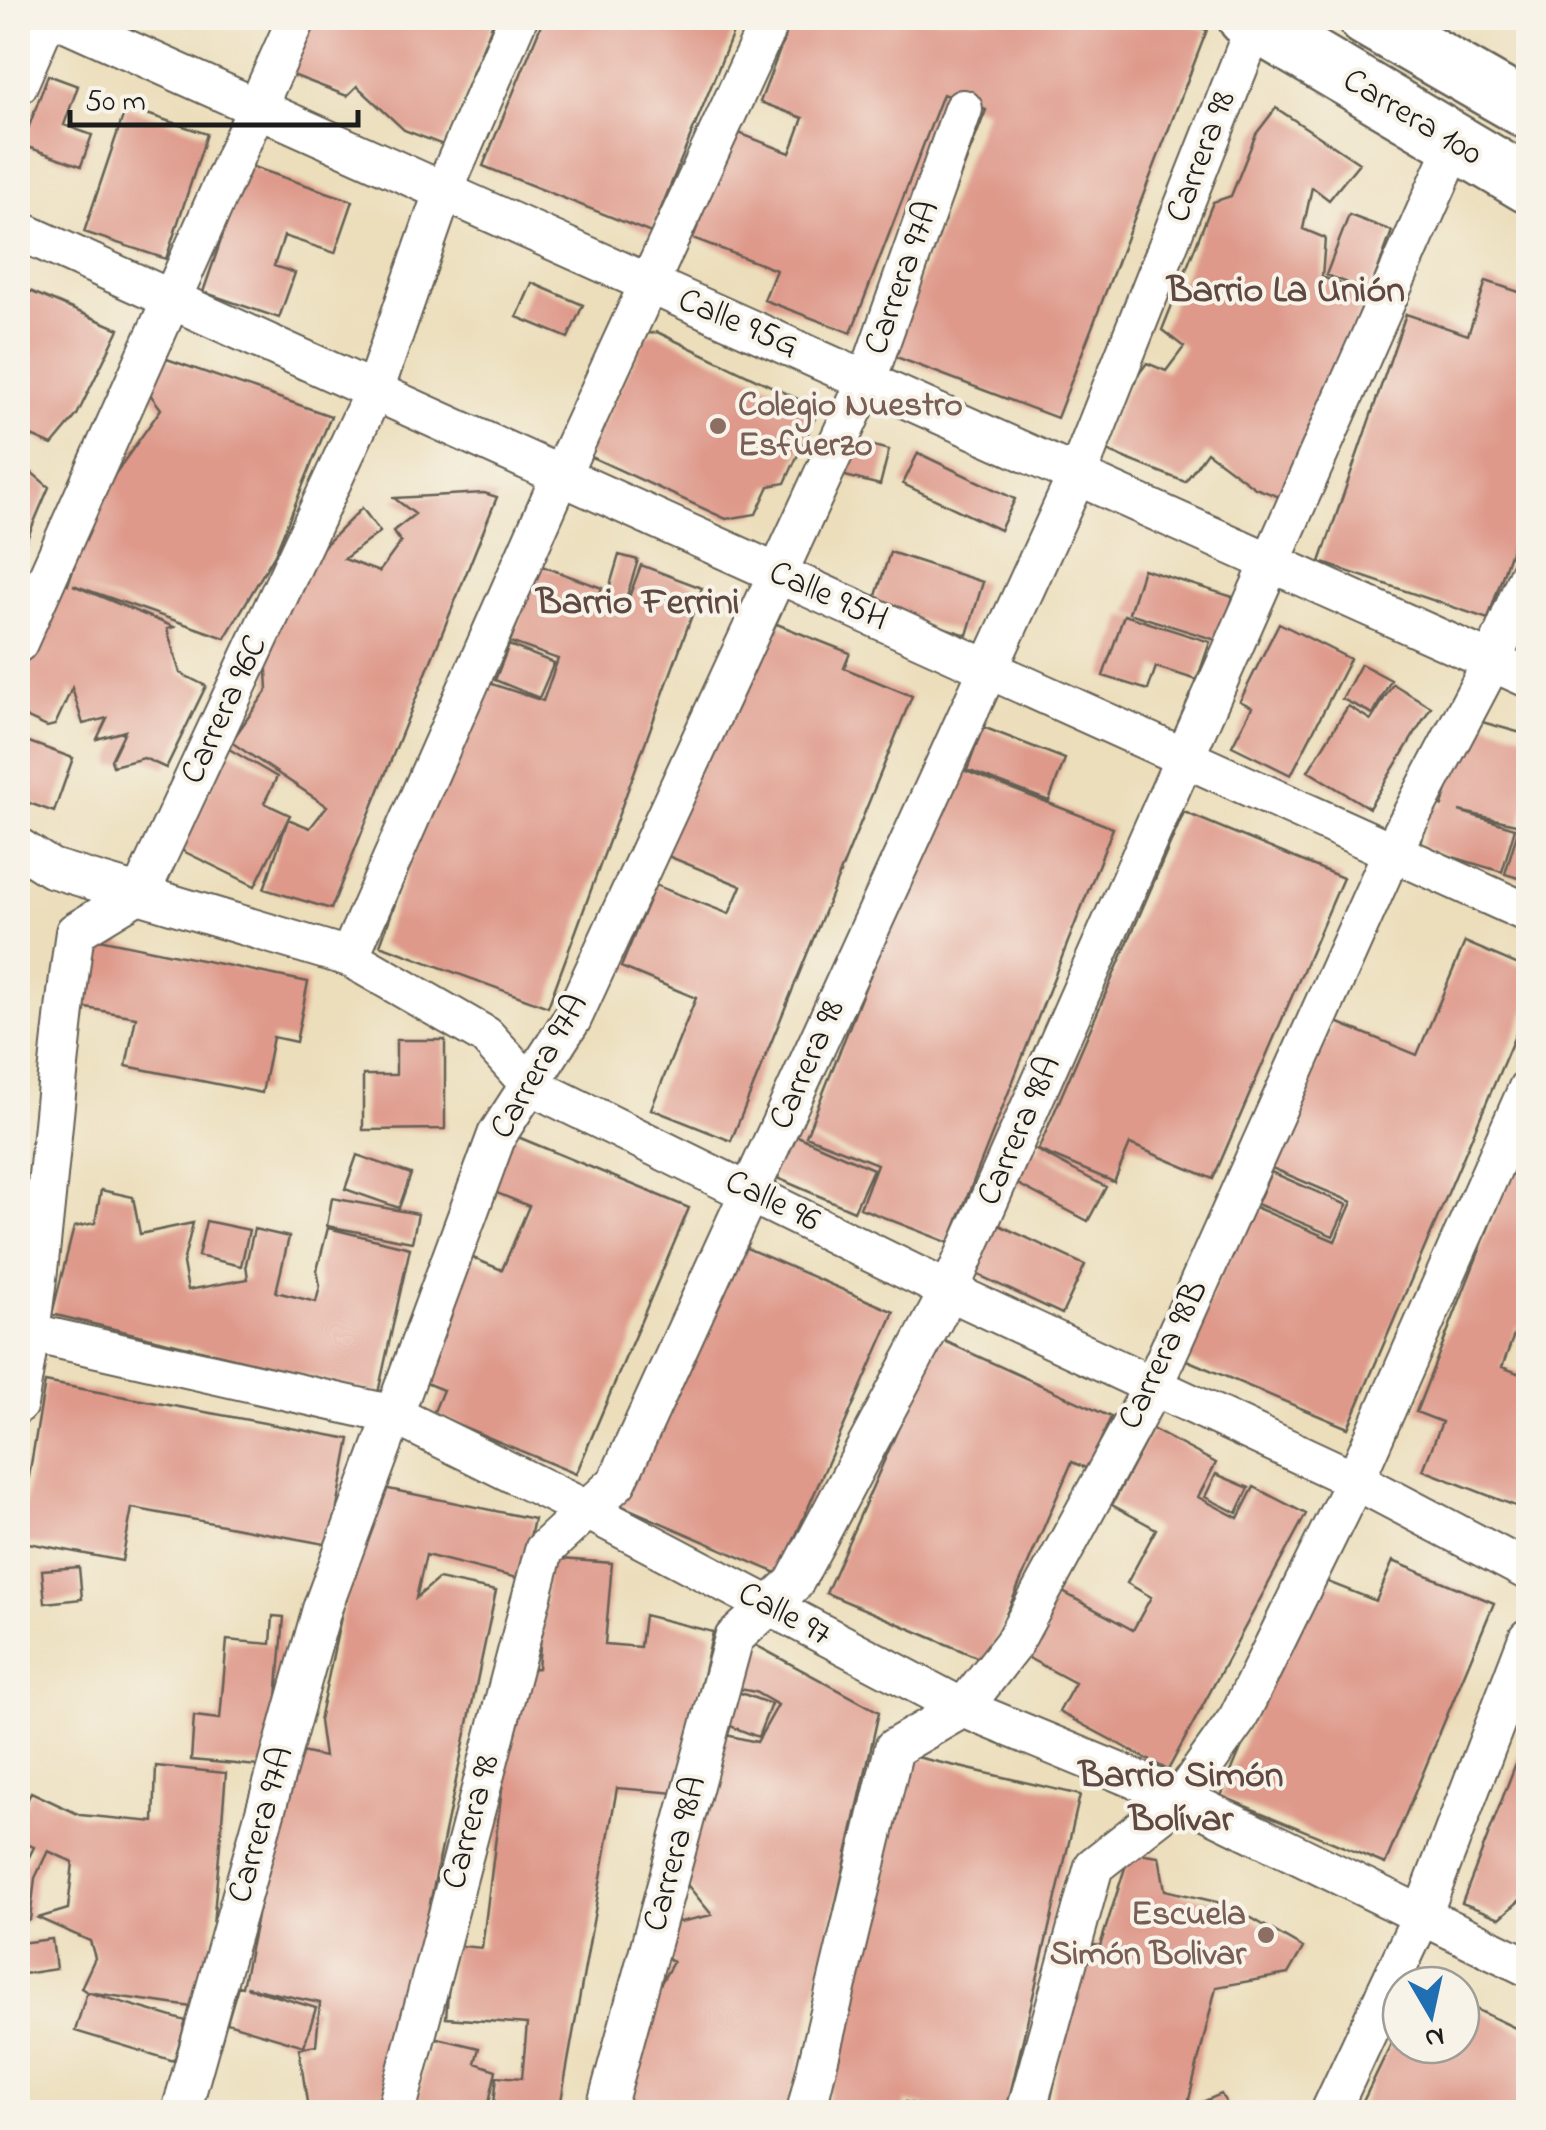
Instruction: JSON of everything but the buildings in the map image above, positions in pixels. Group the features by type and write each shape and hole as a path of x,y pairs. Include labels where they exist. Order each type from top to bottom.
{"highway":[{"name":"Carrera 100","path":"1366,18 1528,111"},
{"name":"Carrera 100","path":"1253,19 1455,145 1528,185"}],"street":[{"path":"18,85 48,18"},
{"name":"Calle 95G","path":"57,18 1528,678"},
{"path":"18,642 298,18"},
{"name":"Carrera 96C","path":"141,892 374,391 444,190 518,18"},
{"path":"349,957 561,476 771,18"},
{"name":"Carrera 98","path":"396,2112 544,1550 618,1482 1078,473 1253,19"},
{"name":"Carrera 97A","path":"181,2112 322,1609 497,1134 572,1020 867,380 963,109"},
{"name":"Carrera 98A","path":"605,2112 734,1638 794,1583 949,1291 1455,145"},
{"name":"Calle 95H","path":"18,230 1528,914"},
{"name":"Carrera 98B","path":"806,2112 894,1748 963,1708 1013,1644 1154,1384 1392,852 1492,662 1528,575"},
{"name":"Calle 96","path":"18,848 51,868 349,957 486,1036 530,1084 949,1291 1355,1480 1528,1571"},
{"path":"18,872 141,892"},
{"path":"18,1404 58,1048 76,932 141,892"},
{"path":"1026,2112 1094,1866 1181,1798 1238,1718 1355,1480 1528,1088"},
{"name":"Calle 97","path":"24,1331 394,1415 589,1510 766,1608 963,1708 1181,1798 1528,1967"},
{"path":"1330,2112 1422,1915 1528,1638"}],"place":[{"name":"Colegio Nuestro Esfuerzo","path":"718,426"},
{"name":"Escuela Simón Bolivar","path":"1266,1935"}],"district":[{"name":"Barrio La Unión","path":"1286,292"},
{"name":"Barrio Ferrini","path":"638,604"},
{"name":"Barrio Simón Bolívar","path":"1181,1799"}]}
